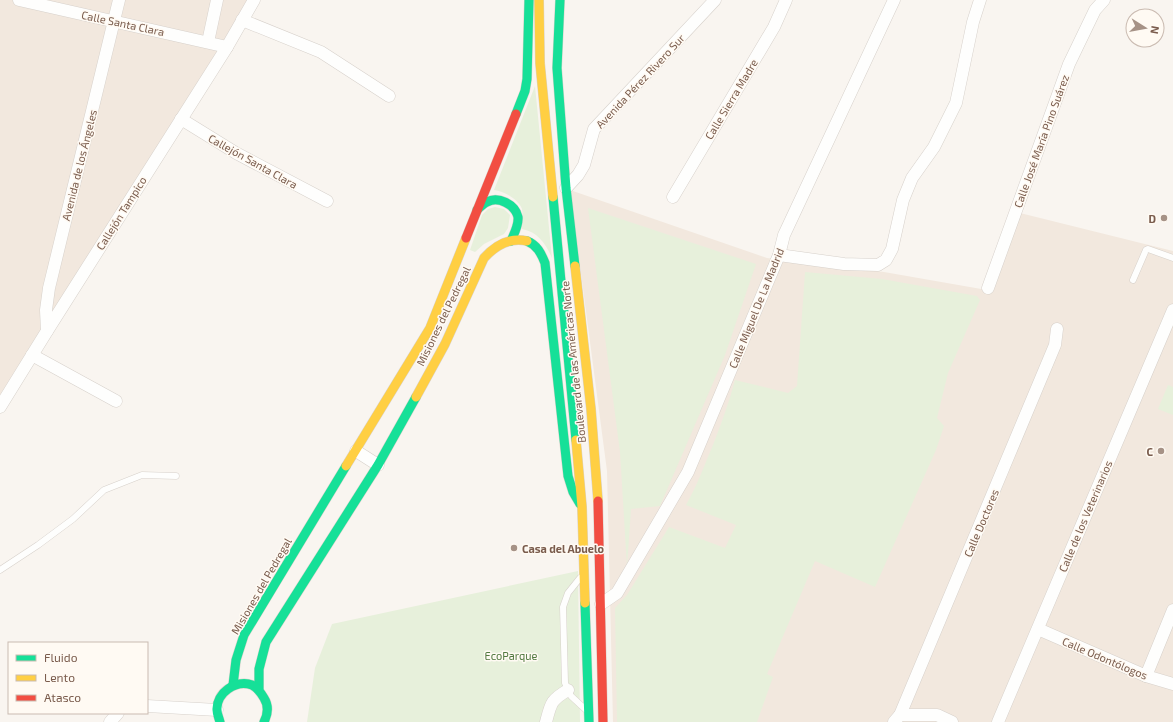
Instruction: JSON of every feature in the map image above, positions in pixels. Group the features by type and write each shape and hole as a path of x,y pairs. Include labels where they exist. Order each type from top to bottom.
{"street":[{"name":"Calle Santa Clara","path":"19,0 227,47"},
{"name":"Avenida de los Ángeles","path":"47,331 46,310 50,281 119,0"},
{"path":"208,42 216,0"},
{"name":"Callejón Tampico","path":"0,407 227,47 254,0"},
{"name":"Misiones del Pedregal","path":"233,685 236,660 244,635 430,328 525,91 527,79 529,0"},
{"name":"Boulevard de las Américas Norte","path":"539,0 540,63 582,507 589,717"},
{"name":"Boulevard de las Américas Norte","path":"560,0 557,68 566,188 591,409 598,493 603,722"},
{"name":"Avenida Pérez Rivero Sur","path":"566,188 578,175 584,165 594,129 715,0"},
{"name":"Calle Sierra Madre","path":"672,197 774,27 786,0"},
{"name":"Calle Miguel De La Madrid","path":"601,604 617,593 688,472 779,255 784,235 894,0"},
{"path":"779,255 844,264 878,265 886,260 892,249 903,200 912,178 934,147 956,103 973,22 980,0"},
{"name":"Calle José María Pino Suárez","path":"988,288 1069,64 1095,10 1104,0"},
{"path":"242,20 321,52 389,96"},
{"name":"Callejón Santa Clara","path":"181,120 236,153 327,201"},
{"path":"477,210 488,201 499,199 514,208 518,217 517,227 511,241 523,240 534,245 545,263 568,476 573,492 582,507"},
{"name":"Misiones del Pedregal","path":"259,689 259,669 266,642 378,464 445,344 484,258 495,247 511,241"},
{"name":"Calle de los Veterinarios","path":"998,722 1173,310"},
{"name":"Calle Doctores","path":"952,722 937,715 897,718 1055,345 1057,329"},
{"path":"32,355 116,401"},
{"path":"356,451 378,464"},
{"path":"1146,676 1173,610"},
{"name":"Calle Odontólogos","path":"1038,629 1146,676 1173,684"},
{"path":"220,722 217,710 221,695 226,689 233,685 246,684 259,689 264,696 268,711 264,722"},
{"path":"546,722 555,698 568,690"},
{"path":"148,706 217,710"},
{"path":"110,722 117,714"}],"lane":[{"path":"1133,280 1146,250 1148,249 1173,258"},
{"path":"0,570 38,545 73,519 104,490 142,475 176,476"},
{"path":"585,572 568,593 563,606 565,683 571,696 589,717"}],"shaded area":[{"path":"0,0 249,0 0,399"},
{"path":"570,190 767,258 884,272 987,290 1016,212 1173,251 1173,722 613,722 607,471"}],"green space":[{"path":"535,86 552,258 541,239 533,233 522,229 522,209 520,205 506,194 494,190"},
{"path":"495,207 504,209 510,215 508,228 504,234 484,244 475,252 470,250 482,215 488,209"},
{"path":"588,208 756,264 725,355 660,506 631,509 627,567 620,452"},
{"path":"805,272 882,279 977,296 980,300 948,373 937,418 944,426 936,450 875,587 815,561 767,674 773,677 757,722 617,722 615,608 627,595 669,527 725,548 736,525 686,505 713,445 728,405 735,380 788,393 797,386"},
{"path":"1168,385 1173,387 1173,415 1158,409"},
{"name":"EcoParque","path":"578,571 580,722 307,722 315,668 332,624"}],"traffic: fast":[{"path":"516,114 525,91 527,79 529,0"},
{"path":"560,0 557,68 566,188 575,266"},
{"path":"553,197 576,440"},
{"path":"477,210 491,200 506,202 510,205 518,217 518,223 511,241"},
{"path":"527,241 538,250 545,263 568,476 573,492 580,504"},
{"path":"259,689 259,669 266,642 378,465 416,397"},
{"path":"233,685 236,660 244,635 346,466"},
{"path":"585,603 589,722"},
{"path":"220,722 217,710 220,698 228,689 240,684 252,685 260,692 266,701 267,710 264,722"}],"traffic: slow":[{"path":"539,0 540,63 553,197"},
{"path":"346,466 430,328 466,238"},
{"path":"416,397 445,344 484,258 498,246 509,241 527,241"},
{"path":"575,266 591,409 598,501"},
{"path":"576,440 582,507 585,603"}],"traffic: jam":[{"path":"466,238 516,114"},
{"path":"598,501 603,722"}],"place":[{"name":"D","path":"1164,218"},
{"name":"C","path":"1161,451"},
{"name":"Casa del Abuelo","path":"514,548"}]}
